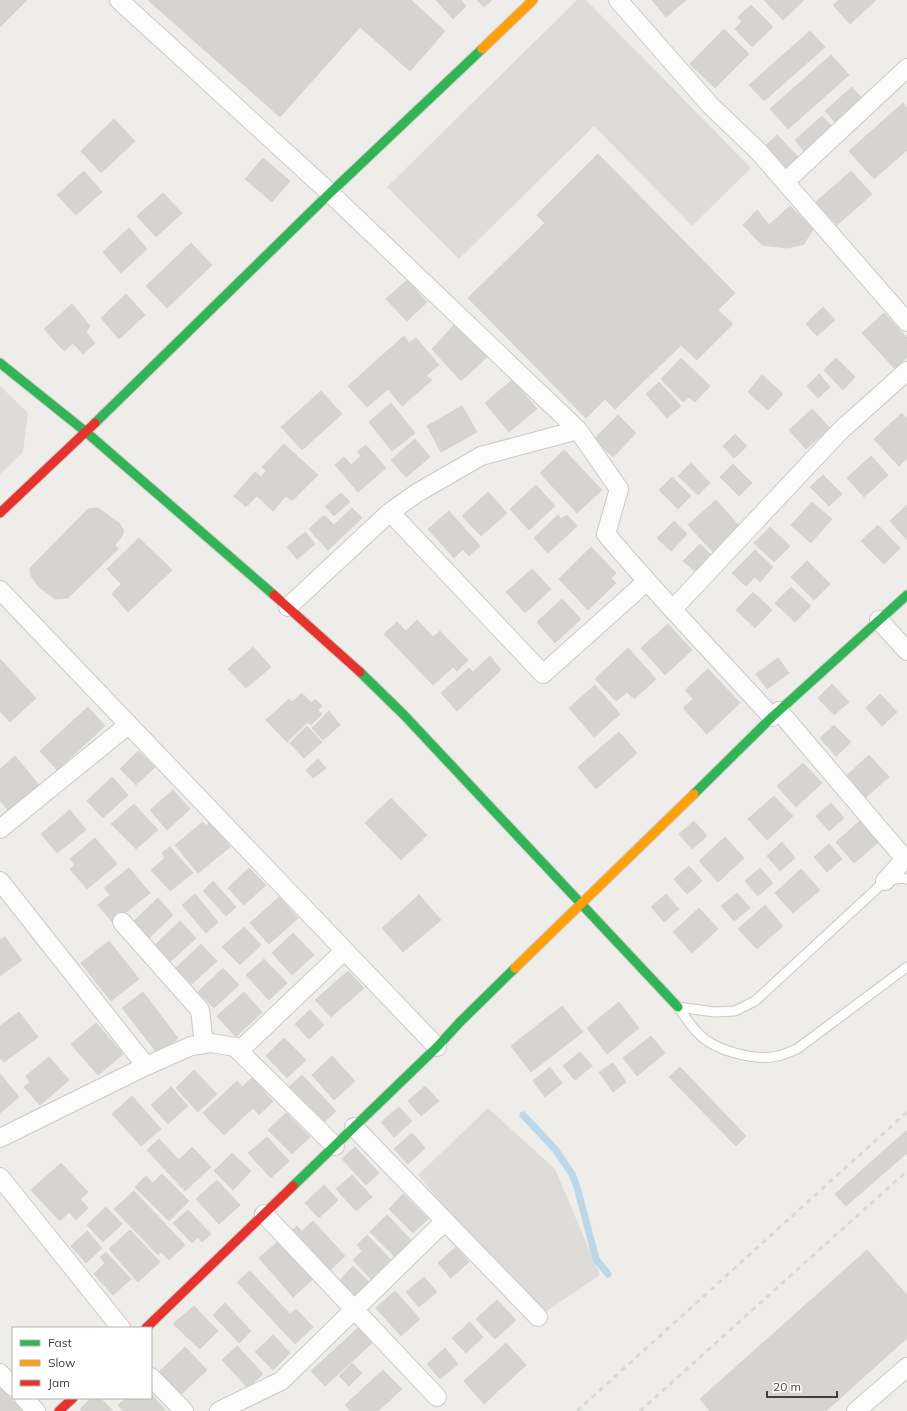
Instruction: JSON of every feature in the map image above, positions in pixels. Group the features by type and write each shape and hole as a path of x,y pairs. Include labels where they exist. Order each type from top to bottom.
{"street":[{"path":"119,0 330,193 578,430 620,489 606,534 646,582 775,714 906,859 885,881"},
{"path":"0,513 86,432 330,193 533,0"},
{"path":"618,0 710,105 758,151 907,322"},
{"path":"785,182 907,68"},
{"path":"0,363 86,432 288,607 362,674 404,716 678,1007"},
{"path":"673,609 840,431 907,371"},
{"path":"288,607 390,512 417,493 481,456 578,430"},
{"path":"390,512 543,674 646,582"},
{"path":"0,590 437,1047"},
{"path":"147,1327 437,1047 775,714 907,595"},
{"path":"879,620 907,651"},
{"path":"0,829 128,725"},
{"path":"0,881 146,1066"},
{"path":"122,922 200,1010 204,1044"},
{"path":"239,1051 344,950"},
{"path":"0,1138 146,1066 191,1046 211,1043 235,1047 335,1146"},
{"path":"354,1127 538,1317"},
{"path":"0,1177 120,1327"},
{"path":"264,1214 437,1397"},
{"path":"219,1411 281,1381 445,1221"},
{"path":"856,1411 907,1367"},
{"path":"0,1373 12,1386"},
{"path":"152,1378 184,1411"},
{"path":"25,1399 36,1411"},
{"path":"59,1411 71,1399"}],"lane":[{"path":"678,1007 714,1012 735,1011 755,1001 885,881 902,878 907,879"},
{"path":"678,1007 699,1035 717,1047 735,1054 777,1056 798,1049 907,967"}],"shaded area":[{"path":"577,0 586,0 751,168 692,226 594,126 459,259 387,187"},
{"path":"0,386 28,413 23,452 0,474"},
{"path":"488,1108 555,1169 600,1275 538,1317 418,1175"}],"building":[{"path":"0,0 27,0 0,27"},
{"path":"148,0 411,0 445,31 410,71 360,27 280,117"},
{"path":"436,0 461,0 466,6 453,19"},
{"path":"477,0 492,0 484,7"},
{"path":"652,0 686,0 666,17"},
{"path":"764,0 804,0 783,20"},
{"path":"839,0 876,0 850,24 833,5"},
{"path":"751,5 773,27 752,47 735,29 742,22 738,17"},
{"path":"724,29 749,54 715,88 690,64"},
{"path":"810,31 825,47 764,101 749,85"},
{"path":"831,55 849,75 788,129 770,109"},
{"path":"852,87 866,103 839,127 825,111"},
{"path":"903,103 907,108 907,150 874,179 849,151"},
{"path":"822,116 836,131 808,156 795,140"},
{"path":"114,119 135,141 101,173 81,151"},
{"path":"777,135 800,159 785,173 763,148"},
{"path":"598,154 735,293 718,310 733,324 697,360 681,345 615,409 605,399 586,418 468,298 545,223 537,215"},
{"path":"263,158 290,181 272,202 245,179"},
{"path":"84,171 102,192 76,215 57,195"},
{"path":"851,171 872,194 837,225 816,202"},
{"path":"163,193 182,213 156,237 137,216"},
{"path":"790,206 813,229 804,244 787,248 762,245 743,225 757,210 769,225"},
{"path":"129,228 147,249 121,273 103,252"},
{"path":"191,243 212,265 167,308 146,286"},
{"path":"407,280 427,302 407,321 386,299"},
{"path":"126,294 145,315 119,339 101,318"},
{"path":"72,304 90,326 86,332 95,343 83,354 73,343 64,351 44,329"},
{"path":"823,307 835,320 817,336 806,324"},
{"path":"884,313 907,338 907,357 895,369 862,333"},
{"path":"455,324 487,357 461,381 432,349"},
{"path":"404,336 409,343 416,338 439,365 426,376 432,380 402,406 388,389 367,407 348,386"},
{"path":"681,358 710,386 695,402 689,397 683,402 661,379"},
{"path":"836,358 855,377 843,390 824,370"},
{"path":"819,374 830,387 818,398 807,386"},
{"path":"762,375 783,394 768,410 748,392"},
{"path":"512,380 537,409 509,432 485,403"},
{"path":"659,382 681,406 667,418 646,394"},
{"path":"321,391 342,414 302,450 281,427"},
{"path":"391,403 415,433 392,451 369,422"},
{"path":"462,406 477,432 441,452 427,426"},
{"path":"812,409 830,428 806,449 789,430"},
{"path":"902,413 907,419 907,458 899,466 874,439"},
{"path":"618,415 636,433 613,457 594,439"},
{"path":"735,434 747,446 734,458 723,446"},
{"path":"415,439 430,457 406,477 391,460"},
{"path":"284,444 318,475 292,501 286,496 273,511 257,496 246,507 234,496 255,472 261,477 266,471 262,467"},
{"path":"366,445 386,468 358,492 335,465 344,457 351,465 361,456 357,452"},
{"path":"564,450 602,490 577,513 540,473"},
{"path":"871,456 888,475 864,497 847,478"},
{"path":"691,463 710,483 698,495 678,476"},
{"path":"733,464 752,483 739,496 720,477"},
{"path":"823,475 842,494 829,506 810,487"},
{"path":"672,477 691,496 678,509 659,490"},
{"path":"536,485 555,506 529,530 510,509"},
{"path":"488,492 507,513 481,536 462,516"},
{"path":"341,493 350,502 334,516 325,506"},
{"path":"716,500 740,527 713,552 688,525"},
{"path":"812,502 832,519 811,543 791,525"},
{"path":"907,505 907,540 890,521"},
{"path":"98,508 120,524 124,531 115,545 118,549 68,598 55,599 39,587 31,576 30,568 88,509"},
{"path":"352,508 362,518 328,550 309,529 324,515 334,525"},
{"path":"449,511 480,546 469,556 463,549 454,558 428,529"},
{"path":"558,515 561,519 567,515 577,526 548,553 534,538"},
{"path":"674,521 687,534 671,551 657,538"},
{"path":"878,525 900,548 884,564 861,541"},
{"path":"770,527 790,546 774,562 754,543"},
{"path":"305,532 315,544 297,559 287,547"},
{"path":"139,538 172,570 128,612 112,594 121,584 107,569"},
{"path":"700,544 713,557 697,573 683,561"},
{"path":"591,547 616,573 611,578 616,583 588,610 559,579"},
{"path":"755,550 773,567 760,582 755,577 746,586 732,573"},
{"path":"807,561 830,584 814,600 791,577"},
{"path":"532,569 551,589 525,613 506,592"},
{"path":"791,587 811,606 795,622 775,603"},
{"path":"753,592 772,610 755,628 736,610"},
{"path":"562,599 581,619 555,643 537,622"},
{"path":"417,620 433,637 440,631 468,660 457,671 453,667 433,685 384,634 397,622 406,631"},
{"path":"668,624 692,650 665,675 641,648"},
{"path":"253,647 271,667 246,688 228,669"},
{"path":"628,648 656,679 634,699 627,692 616,701 595,679"},
{"path":"490,656 501,670 457,711 441,693 469,668 473,672"},
{"path":"778,658 789,673 767,689 756,674"},
{"path":"0,659 36,698 10,722 0,711"},
{"path":"708,669 740,703 707,734 683,708 693,699 685,690"},
{"path":"832,684 849,702 834,715 818,698"},
{"path":"595,685 620,714 594,737 569,708"},
{"path":"302,693 311,703 315,699 322,706 318,710 322,714 311,725 308,722 287,742 266,720 289,699 292,702"},
{"path":"880,694 897,712 882,726 866,708"},
{"path":"88,707 105,726 57,770 40,751"},
{"path":"329,711 340,725 323,740 312,728"},
{"path":"834,725 851,742 836,756 820,738"},
{"path":"307,726 322,742 304,758 290,743"},
{"path":"619,732 637,753 596,789 578,767"},
{"path":"138,751 155,767 136,785 120,769"},
{"path":"869,755 889,777 865,798 846,776"},
{"path":"15,756 39,785 8,810 0,801 0,769"},
{"path":"318,759 326,768 313,778 306,770"},
{"path":"803,763 822,783 796,807 777,786"},
{"path":"112,777 128,795 103,818 87,801"},
{"path":"173,790 190,809 167,830 150,810"},
{"path":"774,796 793,816 767,840 748,819"},
{"path":"391,798 427,835 401,860 365,823"},
{"path":"831,803 844,818 829,831 816,816"},
{"path":"134,804 158,830 136,849 111,824"},
{"path":"70,810 86,830 57,853 41,834"},
{"path":"862,819 881,840 854,863 836,842"},
{"path":"694,821 707,836 692,849 679,834"},
{"path":"203,822 206,826 210,822 230,847 198,873 175,845"},
{"path":"725,837 744,858 718,882 699,861"},
{"path":"95,838 117,864 87,889 70,869 75,865 70,859"},
{"path":"782,842 795,858 780,871 767,856"},
{"path":"829,844 842,859 827,872 814,857"},
{"path":"170,847 193,873 170,891 151,870 165,858 162,853"},
{"path":"689,866 702,881 687,894 674,879"},
{"path":"129,868 150,893 113,923 98,905 110,895 104,888"},
{"path":"249,868 266,885 244,905 228,888"},
{"path":"760,868 773,883 758,896 745,881"},
{"path":"801,869 820,890 793,913 775,893"},
{"path":"213,881 236,907 226,916 203,891"},
{"path":"737,893 750,908 734,921 721,906"},
{"path":"195,894 218,922 206,933 182,905"},
{"path":"666,894 679,909 664,922 651,907"},
{"path":"419,895 441,920 403,952 382,928"},
{"path":"279,897 298,918 269,944 250,923"},
{"path":"158,898 173,915 149,938 133,922"},
{"path":"765,905 783,926 757,949 738,929"},
{"path":"699,908 718,929 692,953 673,932"},
{"path":"180,921 196,938 171,961 155,945"},
{"path":"244,927 261,945 240,965 222,947"},
{"path":"293,933 314,955 292,975 272,953"},
{"path":"5,937 22,960 0,976 0,940"},
{"path":"109,941 139,979 111,1001 81,963"},
{"path":"201,944 217,961 192,984 176,968"},
{"path":"264,959 287,983 269,1000 246,975"},
{"path":"223,968 239,985 214,1008 198,992"},
{"path":"348,971 364,988 331,1017 315,1000"},
{"path":"143,992 178,1038 158,1054 122,1008"},
{"path":"244,992 262,1012 236,1037 217,1016"},
{"path":"619,1002 639,1028 607,1054 587,1028"},
{"path":"562,1006 583,1032 531,1072 511,1046"},
{"path":"310,1010 324,1025 309,1039 295,1024"},
{"path":"19,1012 38,1037 4,1062 0,1057 0,1026"},
{"path":"96,1023 123,1054 98,1075 71,1044"},
{"path":"651,1036 665,1053 637,1076 623,1058"},
{"path":"284,1038 306,1060 287,1078 266,1056"},
{"path":"580,1052 592,1066 575,1080 563,1066"},
{"path":"332,1056 355,1081 334,1100 312,1075"},
{"path":"49,1057 69,1080 40,1105 24,1087 30,1082 26,1076"},
{"path":"613,1063 626,1082 613,1092 599,1072"},
{"path":"550,1067 562,1083 545,1097 533,1081"},
{"path":"680,1067 746,1136 736,1146 669,1077"},
{"path":"194,1070 217,1094 198,1112 176,1088"},
{"path":"0,1074 19,1097 0,1113"},
{"path":"302,1075 336,1111 322,1124 288,1088"},
{"path":"252,1078 273,1101 259,1115 253,1108 224,1135 203,1113 237,1081 242,1087"},
{"path":"425,1086 439,1101 421,1116 408,1101"},
{"path":"171,1087 188,1106 168,1124 151,1105"},
{"path":"132,1096 161,1129 141,1146 112,1114"},
{"path":"399,1107 412,1121 394,1137 381,1122"},
{"path":"286,1113 310,1137 292,1154 268,1130"},
{"path":"907,1130 907,1153 846,1206 835,1194"},
{"path":"412,1133 425,1148 408,1164 394,1149"},
{"path":"267,1137 289,1161 271,1178 248,1153"},
{"path":"159,1139 179,1160 192,1147 211,1167 185,1191 147,1150"},
{"path":"355,1147 379,1173 366,1185 342,1159"},
{"path":"232,1153 251,1171 233,1190 214,1171"},
{"path":"61,1163 88,1192 80,1199 88,1208 76,1220 69,1212 60,1221 31,1190"},
{"path":"162,1174 189,1201 169,1221 135,1187 146,1176 153,1183"},
{"path":"352,1175 372,1197 356,1211 336,1189"},
{"path":"217,1180 240,1205 219,1224 196,1199"},
{"path":"324,1185 338,1200 319,1218 305,1203"},
{"path":"134,1191 185,1245 169,1260 161,1252 158,1255 114,1209"},
{"path":"403,1194 428,1219 413,1233 389,1209"},
{"path":"106,1207 122,1224 103,1242 87,1225"},
{"path":"188,1210 211,1234 202,1242 198,1237 192,1243 173,1223"},
{"path":"387,1215 412,1241 396,1258 370,1232"},
{"path":"313,1221 345,1256 327,1273 290,1232 297,1226 302,1231"},
{"path":"130,1230 160,1262 138,1282 109,1249"},
{"path":"87,1231 102,1248 86,1263 71,1246"},
{"path":"367,1235 392,1261 372,1280 353,1260 362,1251 357,1245"},
{"path":"279,1241 313,1279 293,1297 259,1258"},
{"path":"456,1247 469,1262 451,1278 438,1263"},
{"path":"867,1250 907,1295 907,1338 826,1411 710,1411 700,1399"},
{"path":"106,1252 131,1279 113,1295 94,1274 105,1263 100,1257"},
{"path":"353,1266 369,1282 355,1295 340,1280"},
{"path":"250,1271 290,1314 296,1309 313,1327 295,1344 237,1282"},
{"path":"424,1277 437,1292 419,1307 406,1292"},
{"path":"395,1291 420,1319 401,1336 376,1308"},
{"path":"497,1300 516,1320 495,1339 476,1319"},
{"path":"225,1303 251,1331 239,1343 213,1315"},
{"path":"194,1306 218,1331 200,1349 173,1324"},
{"path":"470,1322 483,1337 466,1353 452,1338"},
{"path":"358,1328 372,1343 325,1386 311,1371"},
{"path":"273,1335 290,1353 273,1370 255,1352"},
{"path":"506,1343 526,1365 484,1404 464,1381"},
{"path":"237,1346 263,1374 248,1388 222,1360"},
{"path":"185,1347 207,1370 179,1396 158,1373"},
{"path":"445,1348 458,1364 440,1379 427,1364"},
{"path":"352,1363 362,1373 349,1386 339,1376"},
{"path":"383,1370 402,1389 378,1411 351,1411 345,1405"},
{"path":"0,1388 23,1411 0,1411"},
{"path":"152,1395 166,1411 123,1411 118,1405 125,1399 152,1399"},
{"path":"90,1399 101,1399 113,1411 82,1411 80,1409"}],"waterway":[{"path":"523,1115 555,1149 572,1174 577,1187 596,1259 608,1274"}],"railway":[{"path":"577,1411 907,1112"},
{"path":"640,1411 907,1171"}],"traffic: fast":[{"path":"95,423 330,193 482,49"},
{"path":"0,363 86,432 274,595"},
{"path":"694,794 772,717 907,595"},
{"path":"360,672 404,715 678,1007"},
{"path":"293,1186 437,1047 515,968"}],"traffic: slow":[{"path":"482,49 533,0"},
{"path":"515,968 694,794"}],"traffic: jam":[{"path":"0,513 95,423"},
{"path":"274,595 360,672"},
{"path":"147,1327 293,1186"},
{"path":"59,1411 72,1399"}]}
